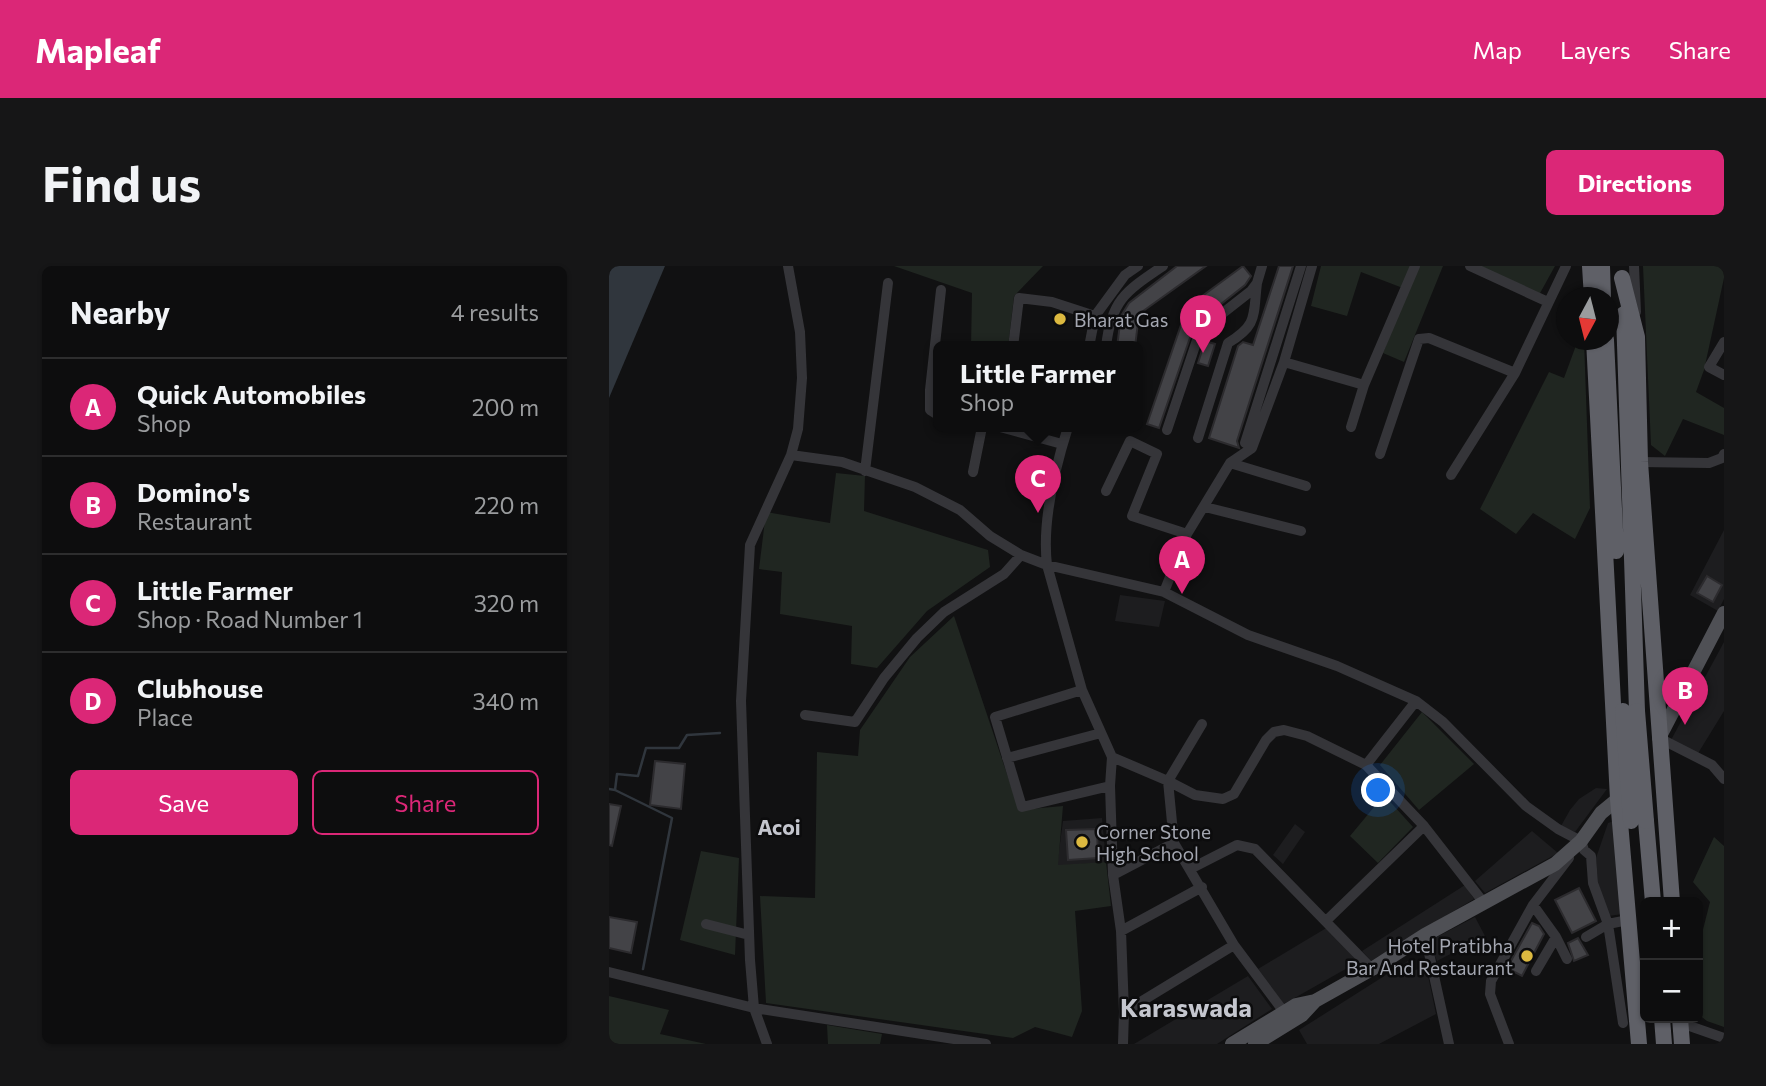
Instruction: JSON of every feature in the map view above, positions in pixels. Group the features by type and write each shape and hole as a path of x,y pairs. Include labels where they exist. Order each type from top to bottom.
{"highway":[{"path":"1590,266 1591,287"},
{"path":"1602,266 1603,287"},
{"path":"1622,272 1637,337 1640,462 1672,897"},
{"path":"1622,272 1630,711"},
{"path":"1595,350 1618,799 1639,1044"},
{"path":"1607,350 1638,821 1643,960"},
{"path":"1615,741 1659,738"},
{"path":"1618,799 1663,797"},
{"path":"1638,821 1652,897"},
{"path":"1647,1023 1649,1044"},
{"path":"1662,1023 1664,1044"},
{"path":"1681,1023 1682,1044"}],"main road":[{"path":"1659,738 1724,613"},
{"path":"1232,1044 1296,1005 1315,1001 1425,935 1555,864 1581,841 1601,813 1618,799"},
{"path":"1255,1044 1302,1015 1315,1001"}],"street":[{"path":"767,1044 754,1008 741,701 750,545 791,454 798,429 800,332 788,266"},
{"path":"1090,341 1095,316 1125,275 1138,266"},
{"path":"1107,341 1115,306 1131,288 1163,266"},
{"path":"1198,438 1228,343 1246,332 1252,323 1262,266"},
{"path":"1245,443 1301,266"},
{"path":"1164,592 1187,534 1230,463 1252,448 1284,362 1312,266"},
{"path":"1351,427 1364,386 1415,266"},
{"path":"1471,266 1548,302"},
{"path":"1451,475 1515,373 1566,266"},
{"path":"1634,266 1637,337"},
{"path":"865,471 888,282"},
{"path":"1167,430 1200,331 1257,284"},
{"path":"935,341 941,290"},
{"path":"1014,341 1019,298 1052,302 1095,316"},
{"path":"1380,454 1419,339 1429,338 1515,373"},
{"path":"1724,342 1709,366 1724,374"},
{"path":"1284,362 1364,386"},
{"path":"933,363 930,390 930,410 933,412"},
{"path":"973,472 981,432"},
{"path":"1020,432 1062,444"},
{"path":"1066,432 1045,545 1047,565 1082,691 1112,757 1110,786 1113,875 1121,931 1123,1044"},
{"path":"1106,491 1130,441 1157,454 1132,516 1187,534"},
{"path":"791,454 842,461 915,487 960,510 990,536 1021,555 1047,565 1164,592 1248,635 1337,666 1416,701 1443,722 1526,806 1558,829 1581,841 1584,850 1591,856 1593,883 1608,924 1623,1023"},
{"path":"1640,462 1709,463 1722,458 1724,454"},
{"path":"1230,463 1306,486"},
{"path":"1205,507 1301,531"},
{"path":"805,715 855,722 884,678 917,638 944,612 1004,574 1021,555"},
{"path":"1082,691 995,717 1007,758 1022,807 1110,786"},
{"path":"1366,765 1416,701"},
{"path":"1202,724 1168,781 1174,843 1234,945 1284,1013"},
{"path":"1112,757 1195,795 1223,799 1234,794 1266,740 1274,732 1284,730 1307,736 1366,765 1424,826 1484,903"},
{"path":"1007,758 1101,733"},
{"path":"1659,738 1711,765 1724,779"},
{"path":"1616,766 1661,764"},
{"path":"1327,920 1424,826"},
{"path":"1509,1044 1490,994 1492,981 1533,905 1581,841"},
{"path":"1113,875 1174,843"},
{"path":"1190,869 1237,845 1255,849 1372,969"},
{"path":"1121,931 1202,887"},
{"path":"1533,905 1556,937 1567,959"},
{"path":"1586,937 1608,924 1628,920"},
{"path":"706,924 749,935"},
{"path":"1425,935 1449,1044"},
{"path":"1536,971 1556,937"},
{"path":"1124,1012 1234,945"},
{"path":"609,971 754,1008 986,1044"},
{"path":"1686,1023 1724,1038"}],"shaded area":[{"path":"609,266 665,266 609,398"},
{"path":"894,266 1043,266 1014,296 1009,341 971,341 972,293"},
{"path":"1321,266 1443,266 1404,362 1383,353 1408,290 1361,272 1347,316 1311,306"},
{"path":"1481,266 1555,266 1539,295"},
{"path":"1643,266 1724,266 1724,278 1704,370 1696,392 1724,408 1724,435 1683,419 1665,456 1651,445"},
{"path":"1574,350 1584,350 1590,508 1575,539 1533,513 1516,534 1480,509 1549,372 1564,378"},
{"path":"836,473 865,476 864,511 988,550 990,567 927,611 877,668 851,664 852,626 780,614 782,572 759,569 766,512 830,523"},
{"path":"1724,530 1724,599 1718,611 1690,595"},
{"path":"1120,595 1165,601 1159,627 1115,621"},
{"path":"954,616 1019,810 1063,806 1058,865 1106,862 1111,906 1075,911 1082,1011 1072,1037 1035,1027 1013,1038 766,1003 760,896 815,898 817,752 858,756 860,730 910,657"},
{"path":"1724,642 1724,711 1697,755 1671,740"},
{"path":"1422,712 1474,764 1419,810 1380,765"},
{"path":"1596,788 1607,789 1575,832 1561,826 1579,799"},
{"path":"1384,795 1413,827 1378,863 1350,836"},
{"name":"Corner Stone High School","path":"1102,818 1106,862 1057,866 1063,821"},
{"path":"1614,821 1623,914 1608,916 1598,882 1596,858 1608,823"},
{"path":"1295,824 1305,832 1283,864 1273,855"},
{"path":"1532,831 1558,853 1485,893 1475,881"},
{"path":"1714,837 1724,846 1724,1027 1703,1018 1703,929 1710,902 1693,882"},
{"path":"701,851 739,858 735,955 680,940"},
{"path":"1465,885 1474,899 1371,961 1362,951"},
{"path":"1475,917 1485,936 1437,961 1429,941"},
{"path":"1328,927 1358,962 1284,1004 1258,969"},
{"path":"1408,961 1413,971 1426,966 1436,1014 1379,1044 1307,1044 1299,1030"},
{"path":"1248,976 1272,1009 1217,1044 1134,1044"},
{"path":"609,996 669,1010 660,1034 706,1044 609,1044"},
{"path":"827,1025 882,1034 880,1044 828,1044"}],"building":[{"path":"1177,266 1206,266 1139,314 1136,341 1118,341 1121,316 1129,303"},
{"path":"1243,266 1251,276 1245,285 1197,323 1186,308"},
{"path":"1279,266 1293,266 1237,441 1239,448 1209,438 1238,346 1243,342 1253,345"},
{"path":"1182,322 1194,326 1159,428 1147,424"},
{"path":"1205,341 1215,344 1208,366 1198,363"},
{"path":"1707,576 1722,585 1713,602 1697,593"},
{"path":"655,761 685,764 681,809 650,805"},
{"path":"609,804 621,806 612,846 609,845"},
{"path":"1097,829 1098,858 1068,860 1066,830"},
{"path":"1579,888 1596,921 1572,933 1555,900"},
{"path":"609,917 637,922 631,953 609,948"},
{"path":"1532,923 1539,926 1544,934 1522,976 1507,968"},
{"path":"1578,938 1588,955 1574,961 1568,943"}],"waterway":[{"path":"609,789 615,790 617,774 638,776 646,748 679,748 687,735 720,733"},
{"path":"615,790 672,818 643,969"}],"place":[{"name":"Bharat Gas","path":"1060,319"},
{"name":"Clubhouse","path":"1203,353"},
{"name":"Little Farmer","path":"1038,513"},
{"name":"Quick Automobiles","path":"1182,594"},
{"name":"Domino's","path":"1685,725"},
{"name":"Corner Stone High School","path":"1082,842"},
{"name":"Hotel Pratibha Bar And Restaurant","path":"1527,956"}],"district":[{"name":"Acoi","path":"779,826"},
{"name":"Karaswada","path":"1186,1006"}]}
